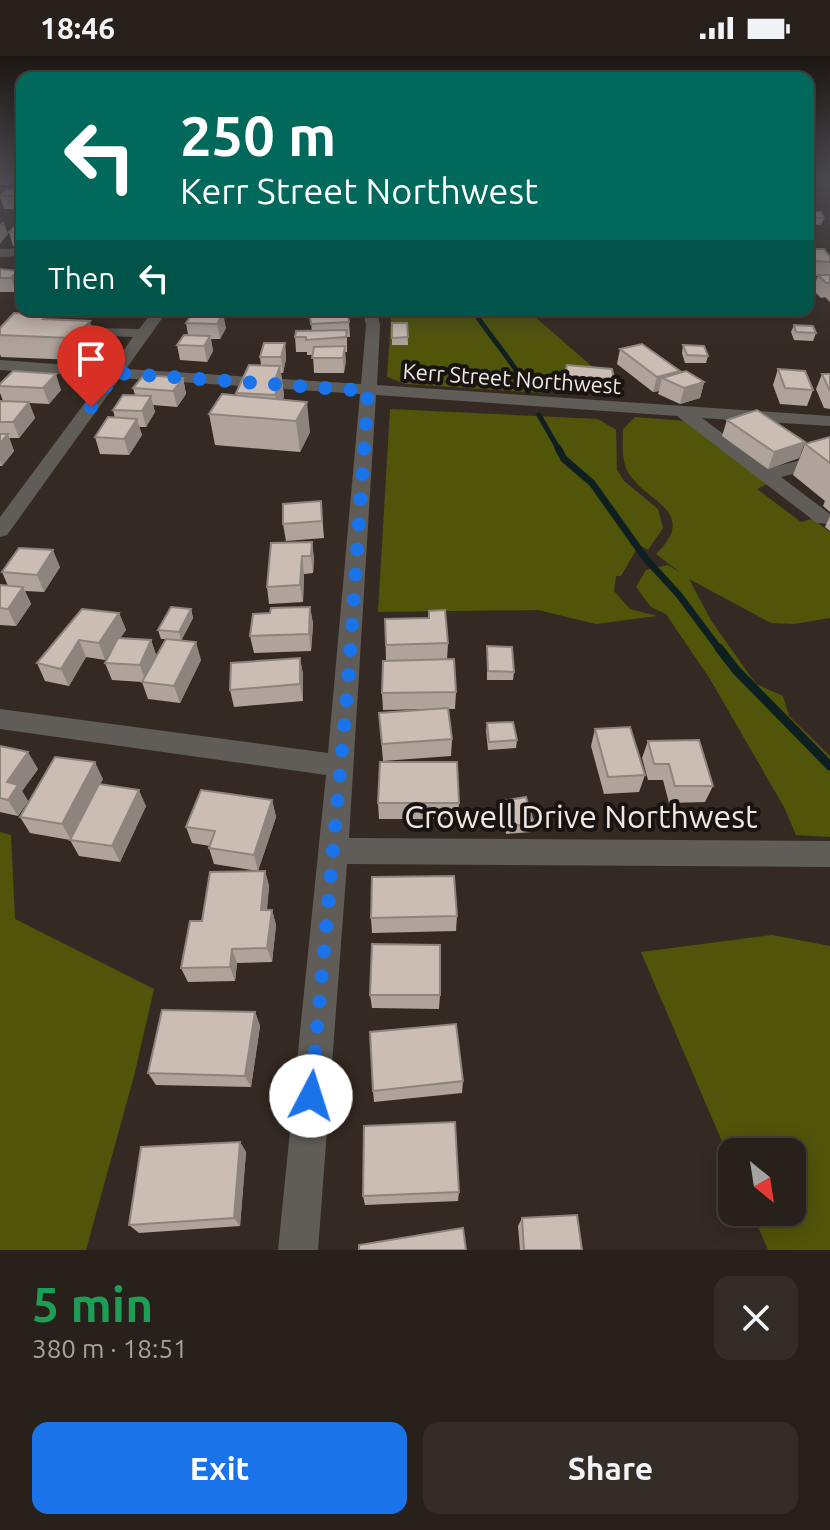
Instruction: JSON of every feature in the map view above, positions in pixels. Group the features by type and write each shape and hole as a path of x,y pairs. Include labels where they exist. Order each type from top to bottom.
{"street":[{"path":"0,531 157,316"},
{"path":"298,1250 340,766 373,325 371,316"},
{"path":"47,329 136,333"},
{"name":"Kerr Street Northwest","path":"0,365 682,411 825,438"},
{"path":"682,411 824,519"},
{"path":"765,475 825,438"},
{"path":"0,719 340,766"},
{"name":"Crowell Drive Northwest","path":"333,851 830,854"}],"shaded area":[{"path":"534,316 603,376 531,378 541,393 406,384 387,377 391,318"},
{"path":"390,409 598,419 616,430 617,470 624,481 658,509 663,528 648,550 639,545 621,576 616,576 614,591 630,609 657,616 596,624 538,610 378,612"},
{"path":"635,417 685,421 769,483 757,489 801,522 812,519 830,532 830,618 794,624 771,623 689,579 712,622 756,684 783,696 789,716 830,756 830,837 796,835 784,807 710,679 666,614 651,607 636,587 646,570 668,565 681,573 656,554 673,528 671,518 666,509 637,484 625,464 623,429"},
{"path":"0,832 11,835 15,919 154,989 134,1076 86,1250 0,1250"},
{"path":"772,935 830,946 830,1250 768,1250 758,1226 806,1226 806,1138 720,1138 641,952"}],"building":[{"path":"814,249 824,249 830,262 814,261"},
{"path":"0,269 16,271 11,278 0,278"},
{"path":"818,275 830,275 830,283 826,283"},
{"path":"14,313 16,316 46,316 43,319 90,321 79,334 70,338 0,335 0,328"},
{"path":"190,316 221,316 217,324 186,323"},
{"path":"348,316 349,322 311,324 310,317"},
{"path":"392,323 407,323 408,337 392,338"},
{"path":"794,325 813,326 816,333 796,332"},
{"path":"347,330 346,337 306,340 306,337 295,337 296,331"},
{"path":"184,335 210,336 204,346 177,345"},
{"path":"264,343 285,343 281,357 260,357"},
{"path":"642,344 680,371 657,377 620,349"},
{"path":"683,345 704,346 708,356 687,355"},
{"path":"345,346 343,358 312,358 314,347"},
{"path":"249,365 280,366 275,380 280,380 275,395 236,393"},
{"path":"567,365 612,369 614,379 564,378"},
{"path":"778,369 805,371 813,390 785,388"},
{"path":"13,371 56,374 43,388 0,386"},
{"path":"686,371 704,382 684,388 662,378"},
{"path":"822,374 830,374 830,391"},
{"path":"144,375 183,378 173,391 133,388"},
{"path":"222,394 307,402 296,421 209,414"},
{"path":"123,395 151,396 142,411 113,410"},
{"path":"0,401 29,402 13,422 0,422"},
{"path":"757,410 805,442 774,452 727,420"},
{"path":"108,417 137,419 124,439 95,437"},
{"path":"830,437 830,463 805,444"},
{"path":"321,501 322,521 283,524 283,504"},
{"path":"312,542 311,556 302,556 300,585 267,587 271,543"},
{"path":"19,548 53,550 37,575 2,572"},
{"path":"0,585 23,587 8,609 0,608"},
{"path":"171,607 191,609 179,632 158,630"},
{"path":"310,607 309,634 250,636 253,614 270,613 271,608"},
{"path":"82,609 119,613 99,643 79,640 61,669 37,663"},
{"path":"445,610 448,643 386,645 385,619 429,618 429,611"},
{"path":"118,638 151,640 140,665 105,663"},
{"path":"166,639 196,642 174,686 142,682"},
{"path":"487,646 512,647 514,672 488,671"},
{"path":"300,658 300,684 230,690 231,663"},
{"path":"454,659 456,692 382,693 383,661"},
{"path":"448,708 452,739 382,744 379,713"},
{"path":"513,722 517,740 489,742 487,723"},
{"path":"630,727 645,775 608,777 595,729"},
{"path":"699,740 713,786 675,786 669,764 654,764 648,741"},
{"path":"0,746 28,752 7,782 18,785 8,800 0,798"},
{"path":"55,757 95,762 62,824 20,817"},
{"path":"380,762 457,762 459,803 378,803"},
{"path":"99,784 139,790 112,846 70,840"},
{"path":"201,790 272,800 254,855 209,848 215,831 186,827"},
{"path":"526,797 534,824 508,826 502,801"},
{"path":"265,871 261,910 272,910 267,948 232,949 230,967 181,968 190,921 202,921 210,872"},
{"path":"454,876 457,916 371,918 372,877"},
{"path":"372,944 440,945 440,995 370,995"},
{"path":"162,1010 255,1012 245,1076 148,1073"},
{"path":"456,1024 463,1081 373,1091 370,1032"},
{"path":"455,1122 459,1192 363,1196 364,1126"},
{"path":"240,1142 234,1218 129,1225 141,1147"},
{"path":"577,1215 582,1250 524,1250 522,1218"},
{"path":"463,1228 466,1250 359,1250 359,1245"}],"waterway":[{"path":"477,316 528,392"},
{"path":"539,415 559,450"},
{"path":"558,448 564,459 592,483 646,559 679,595 720,650"},
{"path":"719,648 736,670 830,766"}],"route":[{"path":"91,407 116,373 368,391 348,683 311,1096"}]}
